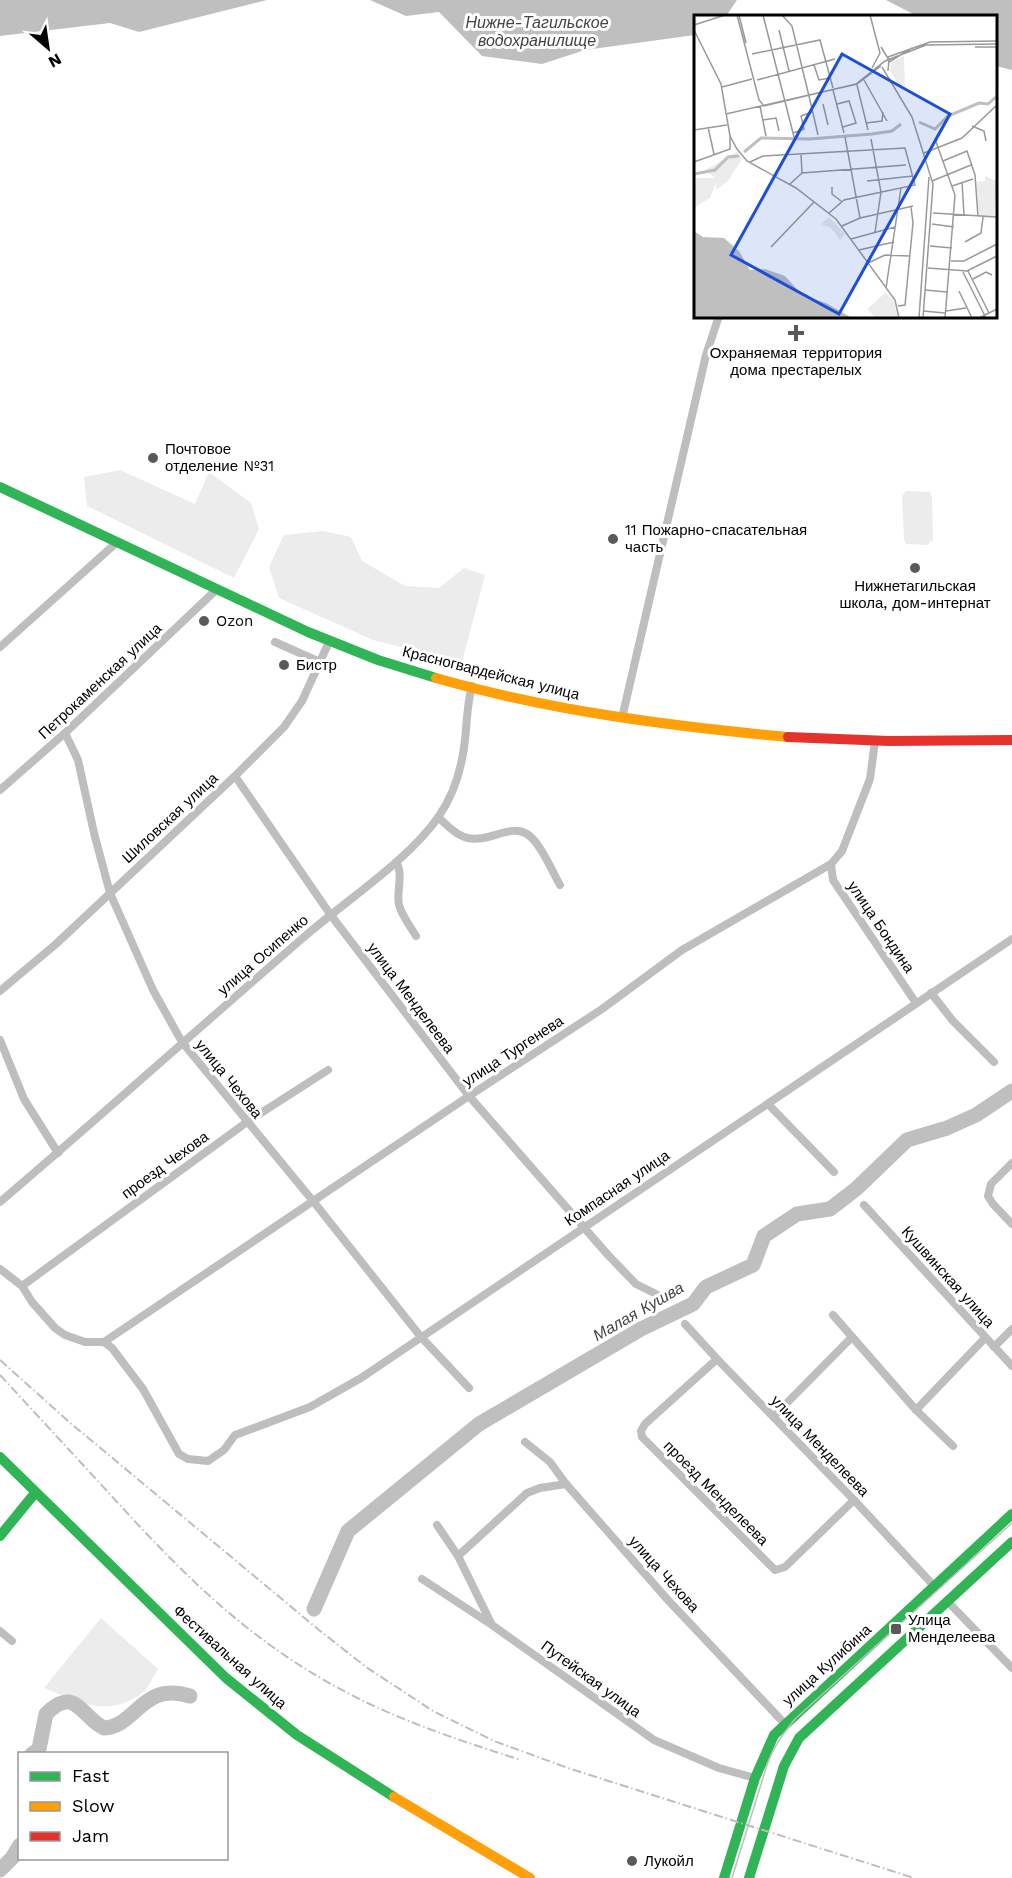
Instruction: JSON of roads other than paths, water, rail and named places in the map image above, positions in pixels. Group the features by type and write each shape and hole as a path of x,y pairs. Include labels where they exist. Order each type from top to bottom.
{"main road":[{"name":"Красногвардейская улица","path":"0,486 115,544 329,642 402,668 472,686 549,705 622,718 812,739 1012,740"},
{"name":"Фестивальная улица","path":"0,1457 226,1678 259,1707 310,1745 531,1878"},
{"path":"0,1536 35,1492"},
{"name":"улица Кулибина","path":"724,1878 755,1778 774,1735 784,1723 1012,1514"},
{"path":"749,1878 784,1766 799,1738 1012,1542"}],"street":[{"path":"622,718 706,355 718,318"},
{"path":"0,647 115,544"},
{"name":"Петрокаменская улица","path":"0,790 65,733 216,590"},
{"path":"275,642 320,662"},
{"name":"Шиловская улица","path":"0,991 56,944 284,727 302,701 329,642"},
{"name":"улица Осипенко","path":"0,1202 330,914 396,862 438,817 459,776 467,705 472,686"},
{"name":"улица Чехова","path":"65,733 78,760 110,893 153,990 182,1042 421,1337 469,1388"},
{"name":"улица Тургенева","path":"104,1342 602,1009 682,950 831,864 842,851 870,780 875,741"},
{"name":"улица Менделеева","path":"235,776 330,914 469,1096 636,1284 660,1296"},
{"path":"438,817 460,836 478,840 517,831 526,833 536,842 560,885"},
{"path":"396,862 400,873 398,898 400,908 416,936"},
{"name":"улица Бондина","path":"831,864 833,880 915,1002"},
{"name":"Компасная улица","path":"104,1342 112,1348 143,1389 179,1454 188,1459 208,1461 216,1458 235,1435 310,1407 360,1378 705,1144 736,1126 915,1002 1012,939"},
{"path":"931,993 953,1021 994,1062"},
{"path":"0,1040 24,1099 58,1153"},
{"name":"проезд Чехова","path":"22,1286 247,1122 328,1070"},
{"path":"768,1104 834,1172"},
{"path":"1012,1163 988,1189 989,1200 1012,1224"},
{"name":"Кушвинская улица","path":"864,1205 1012,1366"},
{"path":"0,1269 22,1286 48,1321 65,1335 85,1342 104,1342"},
{"path":"833,1315 916,1410 953,1446"},
{"name":"улица Менделеева","path":"685,1324 935,1587"},
{"path":"994,1347 1012,1329"},
{"path":"774,1416 852,1337"},
{"path":"916,1410 985,1338"},
{"name":"проезд Менделеева","path":"717,1359 645,1424 641,1431 642,1437 775,1570 785,1567 854,1500"},
{"name":"улица Чехова","path":"525,1442 550,1462 566,1484 667,1599 784,1723"},
{"path":"458,1556 527,1493 540,1488 566,1484"},
{"path":"437,1525 458,1556 492,1625"},
{"name":"Путейская улица","path":"423,1579 654,1740 719,1768 755,1778"},
{"path":"948,1602 1012,1668"},
{"path":"0,1631 12,1641"},
{"path":"1005,1661 1012,1654"}],"water":[{"path":"0,0 267,0 139,32 110,23 0,36"},
{"name":"Нижне-Тагильское водохранилище","path":"370,0 737,0 727,15 694,15 694,35 585,50 542,64 482,56 439,12 406,16"},
{"path":"886,0 1012,0 1012,70 997,66 997,15 915,15"}],"waterway":[{"name":"Малая Кушва","path":"314,1609 348,1531 479,1424 641,1329 693,1304 706,1287 753,1265 764,1236 797,1214 830,1209 856,1189 907,1140 947,1128 976,1115 1012,1091"},
{"name":"Малая Кушва","path":"35,1752 39,1749 46,1714 64,1702 78,1706 104,1728 125,1720 150,1699 161,1694 174,1693 190,1696"},
{"name":"Малая Кушва","path":"0,1870 18,1848"}],"tram line":[{"path":"732,1878 769,1758 795,1719 1012,1523"}],"railway":[{"path":"0,1360 68,1421 319,1630 366,1667 433,1711 494,1741 568,1768 914,1878"},
{"path":"0,1375 159,1547 211,1597 267,1643 331,1684 377,1707 448,1736 521,1760"}],"place":[{"name":"Охраняемая территория дома престарелых","path":"796,333"},
{"name":"Почтовое отделение №31","path":"153,458"},
{"name":"11 Пожарно-спасательная часть","path":"613,539"},
{"name":"Нижнетагильская школа, дом-интернат","path":"915,568"},
{"name":"Ozon","path":"204,621"},
{"name":"Бистр","path":"284,665"},
{"name":"Улица Менделеева","path":"896,1629"},
{"name":"Лукойл","path":"632,1861"}]}
